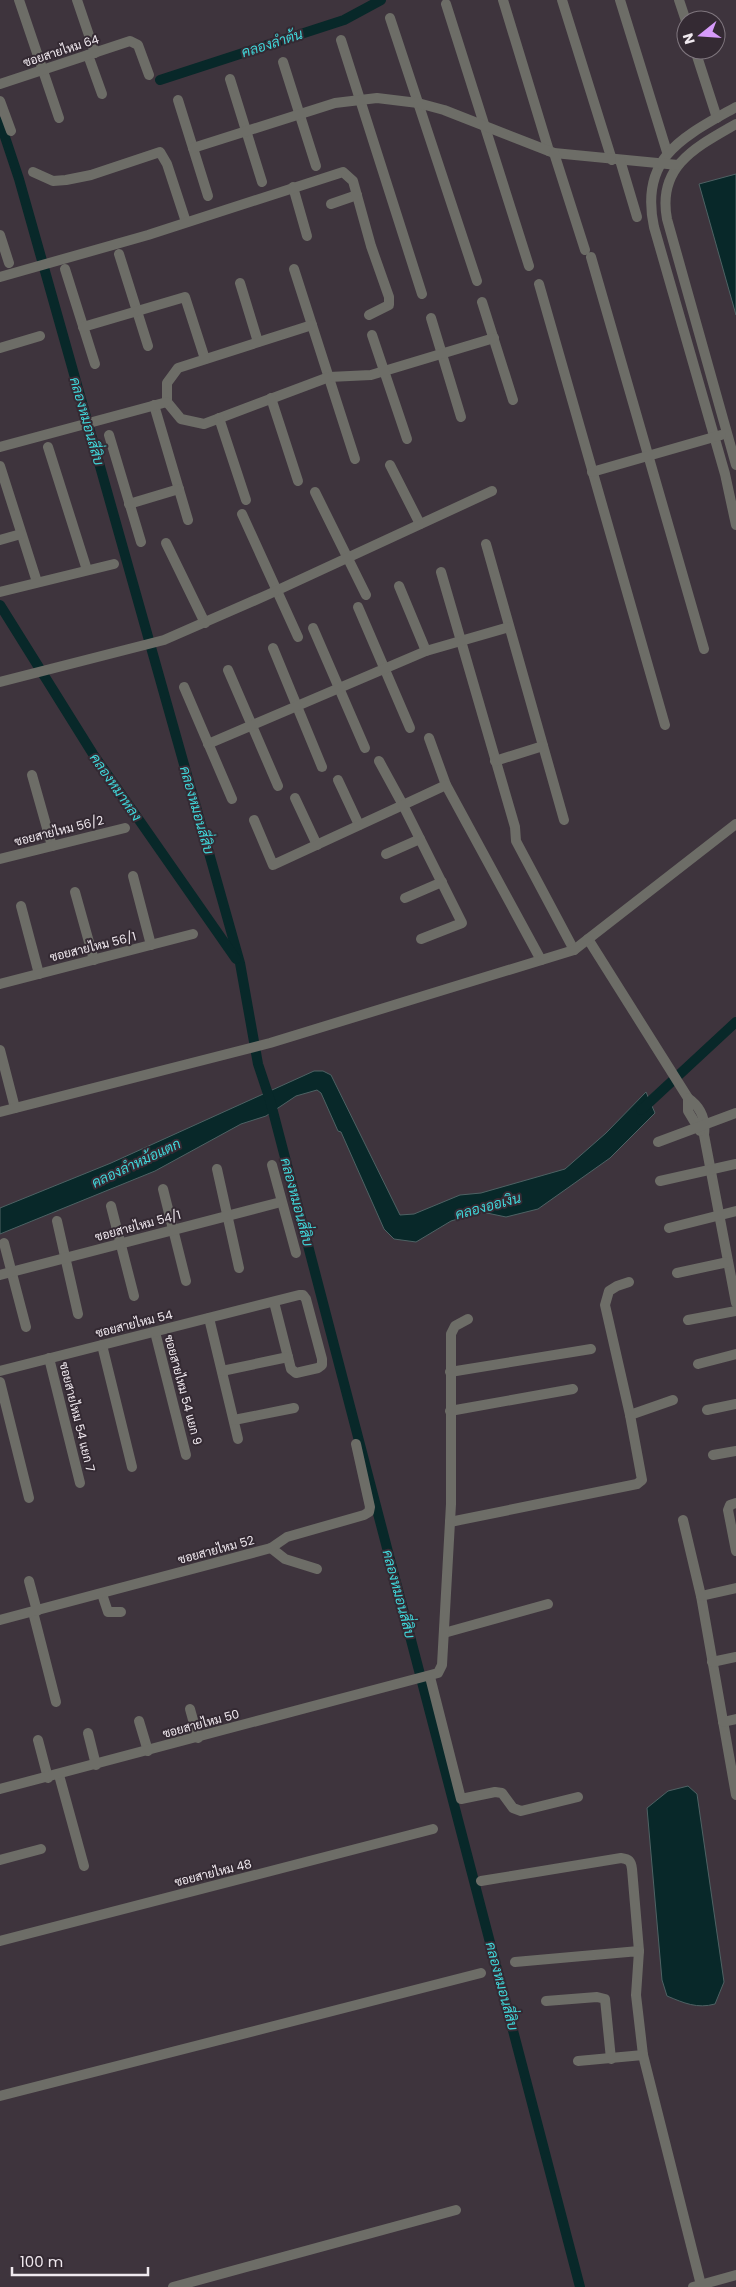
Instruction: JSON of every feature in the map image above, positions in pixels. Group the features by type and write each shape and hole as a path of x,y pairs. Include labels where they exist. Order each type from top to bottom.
{"street":[{"path":"19,0 59,118"},
{"path":"77,0 102,94"},
{"path":"503,0 551,152 588,254 704,649"},
{"path":"562,0 637,217"},
{"path":"620,0 667,152"},
{"path":"446,4 482,125 529,266"},
{"path":"390,18 476,282"},
{"path":"341,40 422,294"},
{"name":"ซอยสายไหม 64","path":"0,84 130,41 138,45 149,75"},
{"path":"698,60 717,118"},
{"path":"283,62 316,166"},
{"path":"230,78 262,182"},
{"path":"193,148 335,103 359,98 396,99 418,103 551,152 678,165"},
{"path":"178,100 208,196"},
{"path":"0,101 11,131"},
{"path":"736,107 667,152 660,163 652,190 651,212 715,437 736,526"},
{"path":"736,124 692,152 678,165 668,181 664,206 736,465"},
{"path":"33,172 53,181 66,180 91,175 160,152 167,164 186,222"},
{"path":"0,277 53,263 343,172 351,177 389,297 389,305 369,315"},
{"path":"292,187 307,236"},
{"path":"331,204 357,195"},
{"path":"0,235 9,263"},
{"path":"119,254 148,346"},
{"path":"65,269 95,364"},
{"path":"294,269 356,459"},
{"path":"240,283 258,342"},
{"path":"539,284 664,725"},
{"path":"83,327 185,297 205,359"},
{"path":"482,302 513,400"},
{"path":"680,316 693,313"},
{"path":"431,318 461,417"},
{"path":"312,325 178,368 167,383 167,402 182,419 204,424 329,377 371,375 384,372 494,338"},
{"path":"372,335 407,439"},
{"path":"0,348 40,336"},
{"path":"270,398 298,481"},
{"path":"0,447 167,402"},
{"path":"154,405 188,520"},
{"path":"219,418 246,500"},
{"path":"592,472 728,433"},
{"path":"109,435 140,542"},
{"path":"48,447 87,570"},
{"path":"390,465 420,524"},
{"path":"0,466 3,484 37,582"},
{"path":"129,504 179,489"},
{"path":"0,682 139,648 164,640 277,591 492,491"},
{"path":"316,492 366,596"},
{"path":"242,514 298,637"},
{"path":"0,540 21,534"},
{"path":"166,543 205,623"},
{"path":"486,544 564,820"},
{"path":"3,591 114,564"},
{"path":"441,572 515,827 516,841 574,950"},
{"path":"399,586 426,651"},
{"path":"358,606 410,728"},
{"path":"208,744 426,651 509,627"},
{"path":"314,628 365,748"},
{"path":"272,648 322,767"},
{"path":"228,670 278,786"},
{"path":"184,687 232,800"},
{"path":"429,738 446,785 540,960"},
{"path":"496,761 543,746"},
{"path":"379,761 462,923 421,939"},
{"path":"32,775 52,846"},
{"path":"338,780 359,825"},
{"path":"254,820 273,865 446,785"},
{"path":"295,798 317,845"},
{"path":"0,1112 270,1043 574,950 736,824"},
{"name":"ซอยสายไหม 56/2","path":"0,859 125,828"},
{"path":"386,854 420,838"},
{"path":"132,876 152,945"},
{"path":"405,898 442,882"},
{"path":"76,892 94,960"},
{"path":"21,906 39,974"},
{"name":"ซอยสายไหม 56/1","path":"0,984 193,934"},
{"path":"588,939 688,1098 688,1111 701,1125 719,1215 730,1258 736,1303"},
{"path":"0,1050 15,1108"},
{"path":"658,1142 736,1113"},
{"path":"660,1181 736,1164"},
{"path":"272,1165 296,1253"},
{"path":"217,1169 239,1268"},
{"path":"163,1189 186,1281"},
{"name":"ซอยสายไหม 54/1","path":"0,1275 282,1202"},
{"path":"111,1206 134,1296"},
{"path":"668,1228 736,1211"},
{"path":"57,1222 78,1314"},
{"path":"4,1244 26,1327"},
{"path":"677,1273 730,1258"},
{"path":"450,1522 637,1484 642,1480 630,1414 605,1305 609,1291 629,1282"},
{"name":"ซอยสายไหม 54","path":"0,1371 208,1318 274,1302 303,1296 322,1365 318,1368 296,1373 291,1369 274,1302"},
{"path":"688,1320 736,1310"},
{"path":"208,1318 238,1439"},
{"path":"468,1319 455,1326 451,1334 450,1522 444,1634 441,1670 429,1677 460,1799 495,1792 502,1793 513,1808 521,1811 578,1797"},
{"name":"ซอยสายไหม 54 แยก 9","path":"154,1332 186,1455"},
{"path":"102,1345 132,1467"},
{"path":"450,1372 591,1349"},
{"path":"698,1364 736,1354"},
{"path":"222,1371 288,1357"},
{"name":"ซอยสายไหม 54 แยก 7","path":"49,1358 80,1483"},
{"path":"0,1382 29,1498"},
{"path":"450,1411 572,1389"},
{"path":"630,1414 673,1400"},
{"path":"707,1410 736,1404"},
{"path":"234,1420 294,1408"},
{"name":"ซอยสายไหม 52","path":"0,1620 271,1548 287,1538 369,1512 370,1507 356,1444"},
{"path":"714,1456 736,1451"},
{"path":"735,1545 728,1510 730,1505 736,1502"},
{"path":"683,1520 701,1596 723,1722 733,1766 736,1796"},
{"path":"271,1548 285,1559 317,1569"},
{"path":"29,1581 56,1702"},
{"path":"701,1596 736,1588"},
{"path":"102,1594 108,1612 121,1612"},
{"path":"444,1634 548,1604"},
{"path":"712,1662 736,1658"},
{"name":"ซอยสายไหม 50","path":"0,1789 429,1677"},
{"path":"190,1709 198,1738"},
{"path":"723,1722 736,1720"},
{"path":"138,1721 148,1751"},
{"path":"88,1733 96,1765"},
{"path":"38,1740 48,1778"},
{"path":"59,1775 84,1866"},
{"name":"ซอยสายไหม 48","path":"0,1941 433,1829"},
{"path":"0,1860 41,1849"},
{"path":"481,1881 621,1858 631,1862 639,1951 636,1995 643,2055 697,2286 736,2275"},
{"path":"515,1962 639,1951"},
{"path":"0,2096 480,1973"},
{"path":"546,2001 597,1997 605,1999 611,2058"},
{"path":"578,2061 643,2055"},
{"path":"173,2287 456,2210"}],"water":[{"path":"736,174 736,315 699,184"},
{"name":"คลองลำหม้อแตก","path":"314,1071 323,1071 331,1075 400,1215 414,1214 460,1195 481,1193 565,1169 606,1133 646,1092 655,1113 610,1158 538,1209 506,1217 482,1212 451,1221 416,1242 394,1239 384,1229 341,1132 338,1131 321,1093 317,1090 296,1096 266,1116 241,1124 155,1171 0,1234 0,1208 111,1163"},
{"path":"688,1786 697,1794 724,1982 715,2004 702,2006 679,2001 667,1996 662,1980 647,1808 668,1791"}],"waterway":[{"name":"คลองลำต้น","path":"160,80 344,20 381,0"},
{"name":"คลองหมอนสี่สิบ","path":"0,122 19,179 240,963 258,1064 270,1100 580,2287"},
{"name":"คลองหมาหลง","path":"0,605 93,754 236,959"},
{"name":"คลองออเงิน","path":"641,1110 736,1022"}]}
